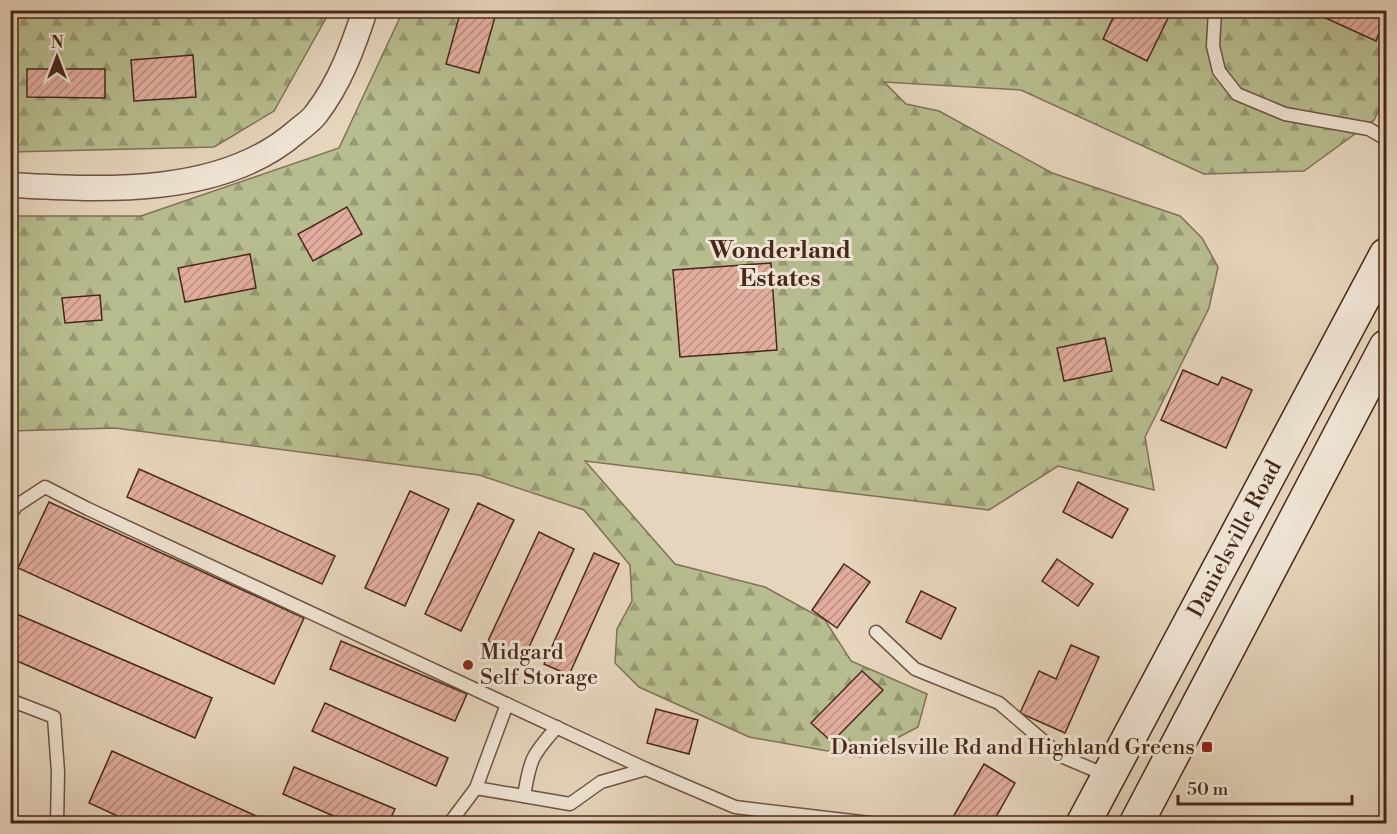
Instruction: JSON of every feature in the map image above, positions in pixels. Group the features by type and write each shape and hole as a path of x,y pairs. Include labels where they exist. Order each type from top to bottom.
{"main road":[{"name":"Danielsville Road","path":"1083,824 1386,255"},
{"name":"Danielsville Road","path":"1136,824 1150,809 1386,347"}],"street":[{"path":"10,185 119,189 194,180 245,164 281,145 316,115 341,76 365,10"}],"lane":[{"path":"1215,10 1213,46 1219,71 1237,94 1284,114 1369,129 1386,139"},
{"path":"10,516 16,506 45,487 646,769 735,807 878,824"},
{"path":"876,632 915,669 999,704 1061,756 1108,776"},
{"path":"10,700 54,717 58,772 57,824"},
{"path":"449,824 476,788 507,704"},
{"path":"524,796 529,764 537,750 557,727"},
{"path":"476,788 570,804 601,782 646,769"}],"green space":[{"path":"264,10 286,18 299,11 330,11 274,111 214,147 11,152 10,11"},
{"path":"403,11 1386,11 1386,95 1374,120 1304,171 1204,174 1021,90 884,82 906,104 939,111 1052,173 1180,216 1202,238 1218,267 1209,308 1145,437 1154,490 1058,466 989,510 585,461 675,564 765,587 825,620 851,661 927,694 918,727 861,757 749,737 639,687 615,663 617,629 632,601 630,565 584,510 479,475 115,428 11,431 10,216 141,216 339,148"}],"building":[{"path":"461,10 497,10 479,73 446,64"},
{"path":"1117,10 1172,10 1147,61 1103,39"},
{"path":"1308,10 1386,10 1386,16 1376,41"},
{"path":"193,55 196,97 134,101 131,60"},
{"path":"27,69 105,69 105,98 27,97"},
{"path":"347,207 362,234 313,261 298,234"},
{"path":"250,254 256,288 185,302 178,268"},
{"path":"771,263 777,350 680,357 673,270"},
{"path":"100,295 102,320 65,323 62,298"},
{"path":"1105,338 1112,371 1064,381 1057,348"},
{"path":"1183,370 1218,385 1222,377 1252,390 1226,448 1161,420"},
{"path":"139,469 335,556 322,584 127,497"},
{"path":"1078,482 1128,509 1112,538 1063,512"},
{"path":"410,491 449,509 405,606 365,588"},
{"path":"49,502 304,618 274,684 18,568"},
{"path":"478,503 514,520 461,631 425,614"},
{"path":"539,532 574,549 524,658 488,641"},
{"path":"594,553 619,564 569,675 544,664"},
{"path":"1057,559 1093,584 1078,606 1042,581"},
{"path":"844,564 870,582 837,628 812,610"},
{"path":"921,591 956,608 941,639 906,622"},
{"path":"12,612 212,698 195,738 10,658 10,616"},
{"path":"341,641 467,694 455,721 330,669"},
{"path":"1071,645 1099,657 1065,733 1020,713 1039,671 1056,679"},
{"path":"862,671 883,690 832,742 811,723"},
{"path":"325,703 448,758 436,786 312,731"},
{"path":"656,709 698,720 689,754 647,743"},
{"path":"112,751 274,824 135,824 89,803"},
{"path":"984,764 1015,783 992,824 965,824 953,817"},
{"path":"294,767 395,809 388,824 352,824 283,794"}],"place":[{"name":"Midgard Self Storage","path":"468,665"},
{"name":"Danielsville Rd and Highland Greens","path":"1207,747"}],"district":[{"name":"Wonderland Estates","path":"780,265"}]}
